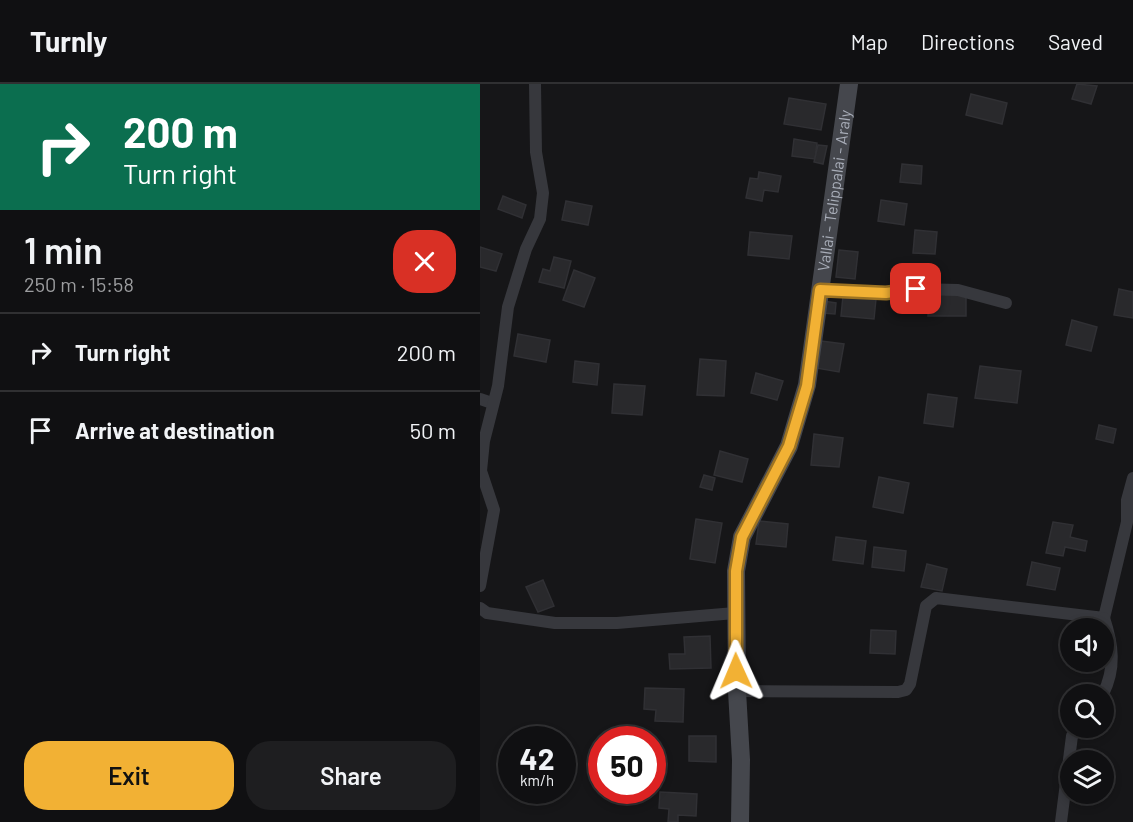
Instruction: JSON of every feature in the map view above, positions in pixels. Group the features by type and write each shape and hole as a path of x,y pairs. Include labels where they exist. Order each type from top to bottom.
{"main road":[{"name":"Vallai - Telippalai - Araly","path":"740,822 741,760 737,691 736,571 742,537 789,446 807,386 849,84"}],"street":[{"path":"480,586 494,510 481,471 486,401 498,386 498,369 504,347 508,307 526,249 540,219 543,194 536,152 535,84"},
{"path":"820,290 886,293 916,289 958,290 1006,303"},
{"path":"737,691 898,692 906,690 910,684 926,606 936,598 1104,618 1130,523 1127,500 1133,478"},
{"path":"480,608 487,613 555,623 617,622 735,613"},
{"path":"1061,822 1072,738"}],"building":[{"path":"1077,84 1097,86 1091,104 1072,99"},
{"path":"971,94 1007,103 1002,124 966,115"},
{"path":"789,98 826,104 821,130 784,124"},
{"path":"794,139 817,143 815,159 792,156"},
{"path":"818,145 827,146 823,164 814,162"},
{"path":"902,164 922,166 921,184 900,182"},
{"path":"759,172 781,176 778,192 764,190 762,201 746,198 750,178 758,179"},
{"path":"503,196 526,205 522,218 498,209"},
{"path":"881,200 907,204 904,225 878,221"},
{"path":"566,201 592,206 588,225 562,220"},
{"path":"915,230 937,232 935,254 913,253"},
{"path":"750,232 792,236 789,259 748,255"},
{"path":"480,247 502,254 496,271 480,267"},
{"path":"839,250 858,252 855,279 836,277"},
{"path":"554,257 571,261 564,288 539,282 543,269 550,271"},
{"path":"574,270 595,278 584,307 563,300"},
{"path":"1119,289 1133,292 1133,318 1114,315"},
{"path":"929,294 966,294 966,316 928,316"},
{"path":"843,296 876,299 874,319 841,316"},
{"path":"823,301 836,303 835,314 822,313"},
{"path":"1072,320 1097,327 1091,351 1066,345"},
{"path":"518,334 550,340 546,362 514,356"},
{"path":"821,341 844,344 839,372 816,368"},
{"path":"700,359 726,361 724,396 697,395"},
{"path":"575,361 599,364 597,385 573,382"},
{"path":"980,366 1021,371 1017,403 975,398"},
{"path":"756,373 783,381 777,400 751,393"},
{"path":"614,384 645,386 642,415 612,413"},
{"path":"928,394 957,398 953,427 924,423"},
{"path":"1099,425 1116,429 1113,443 1096,439"},
{"path":"814,434 843,438 839,467 811,465"},
{"path":"720,451 748,459 742,482 714,475"},
{"path":"704,475 715,478 712,490 700,487"},
{"path":"879,477 909,483 903,513 873,507"},
{"path":"696,519 722,523 715,563 690,559"},
{"path":"759,521 788,524 786,547 756,544"},
{"path":"1053,522 1073,525 1070,537 1087,541 1085,551 1065,547 1063,556 1046,553"},
{"path":"836,537 866,541 863,564 833,560"},
{"path":"874,547 906,551 904,571 872,567"},
{"path":"1032,562 1060,568 1055,590 1027,585"},
{"path":"927,564 947,569 942,591 921,587"},
{"path":"543,580 554,606 538,612 526,587"},
{"path":"871,630 896,631 895,654 870,653"},
{"path":"710,636 711,668 670,669 669,654 685,654 684,637"},
{"path":"645,688 684,689 683,722 655,721 656,710 644,709"},
{"path":"689,736 716,736 716,762 689,761"},
{"path":"666,792 697,794 696,816 678,815 678,822 668,822 669,809 659,808 659,804 666,804"}],"route":[{"path":"736,671 736,571 742,537 789,446 807,386 820,290 886,293 916,289"}]}
